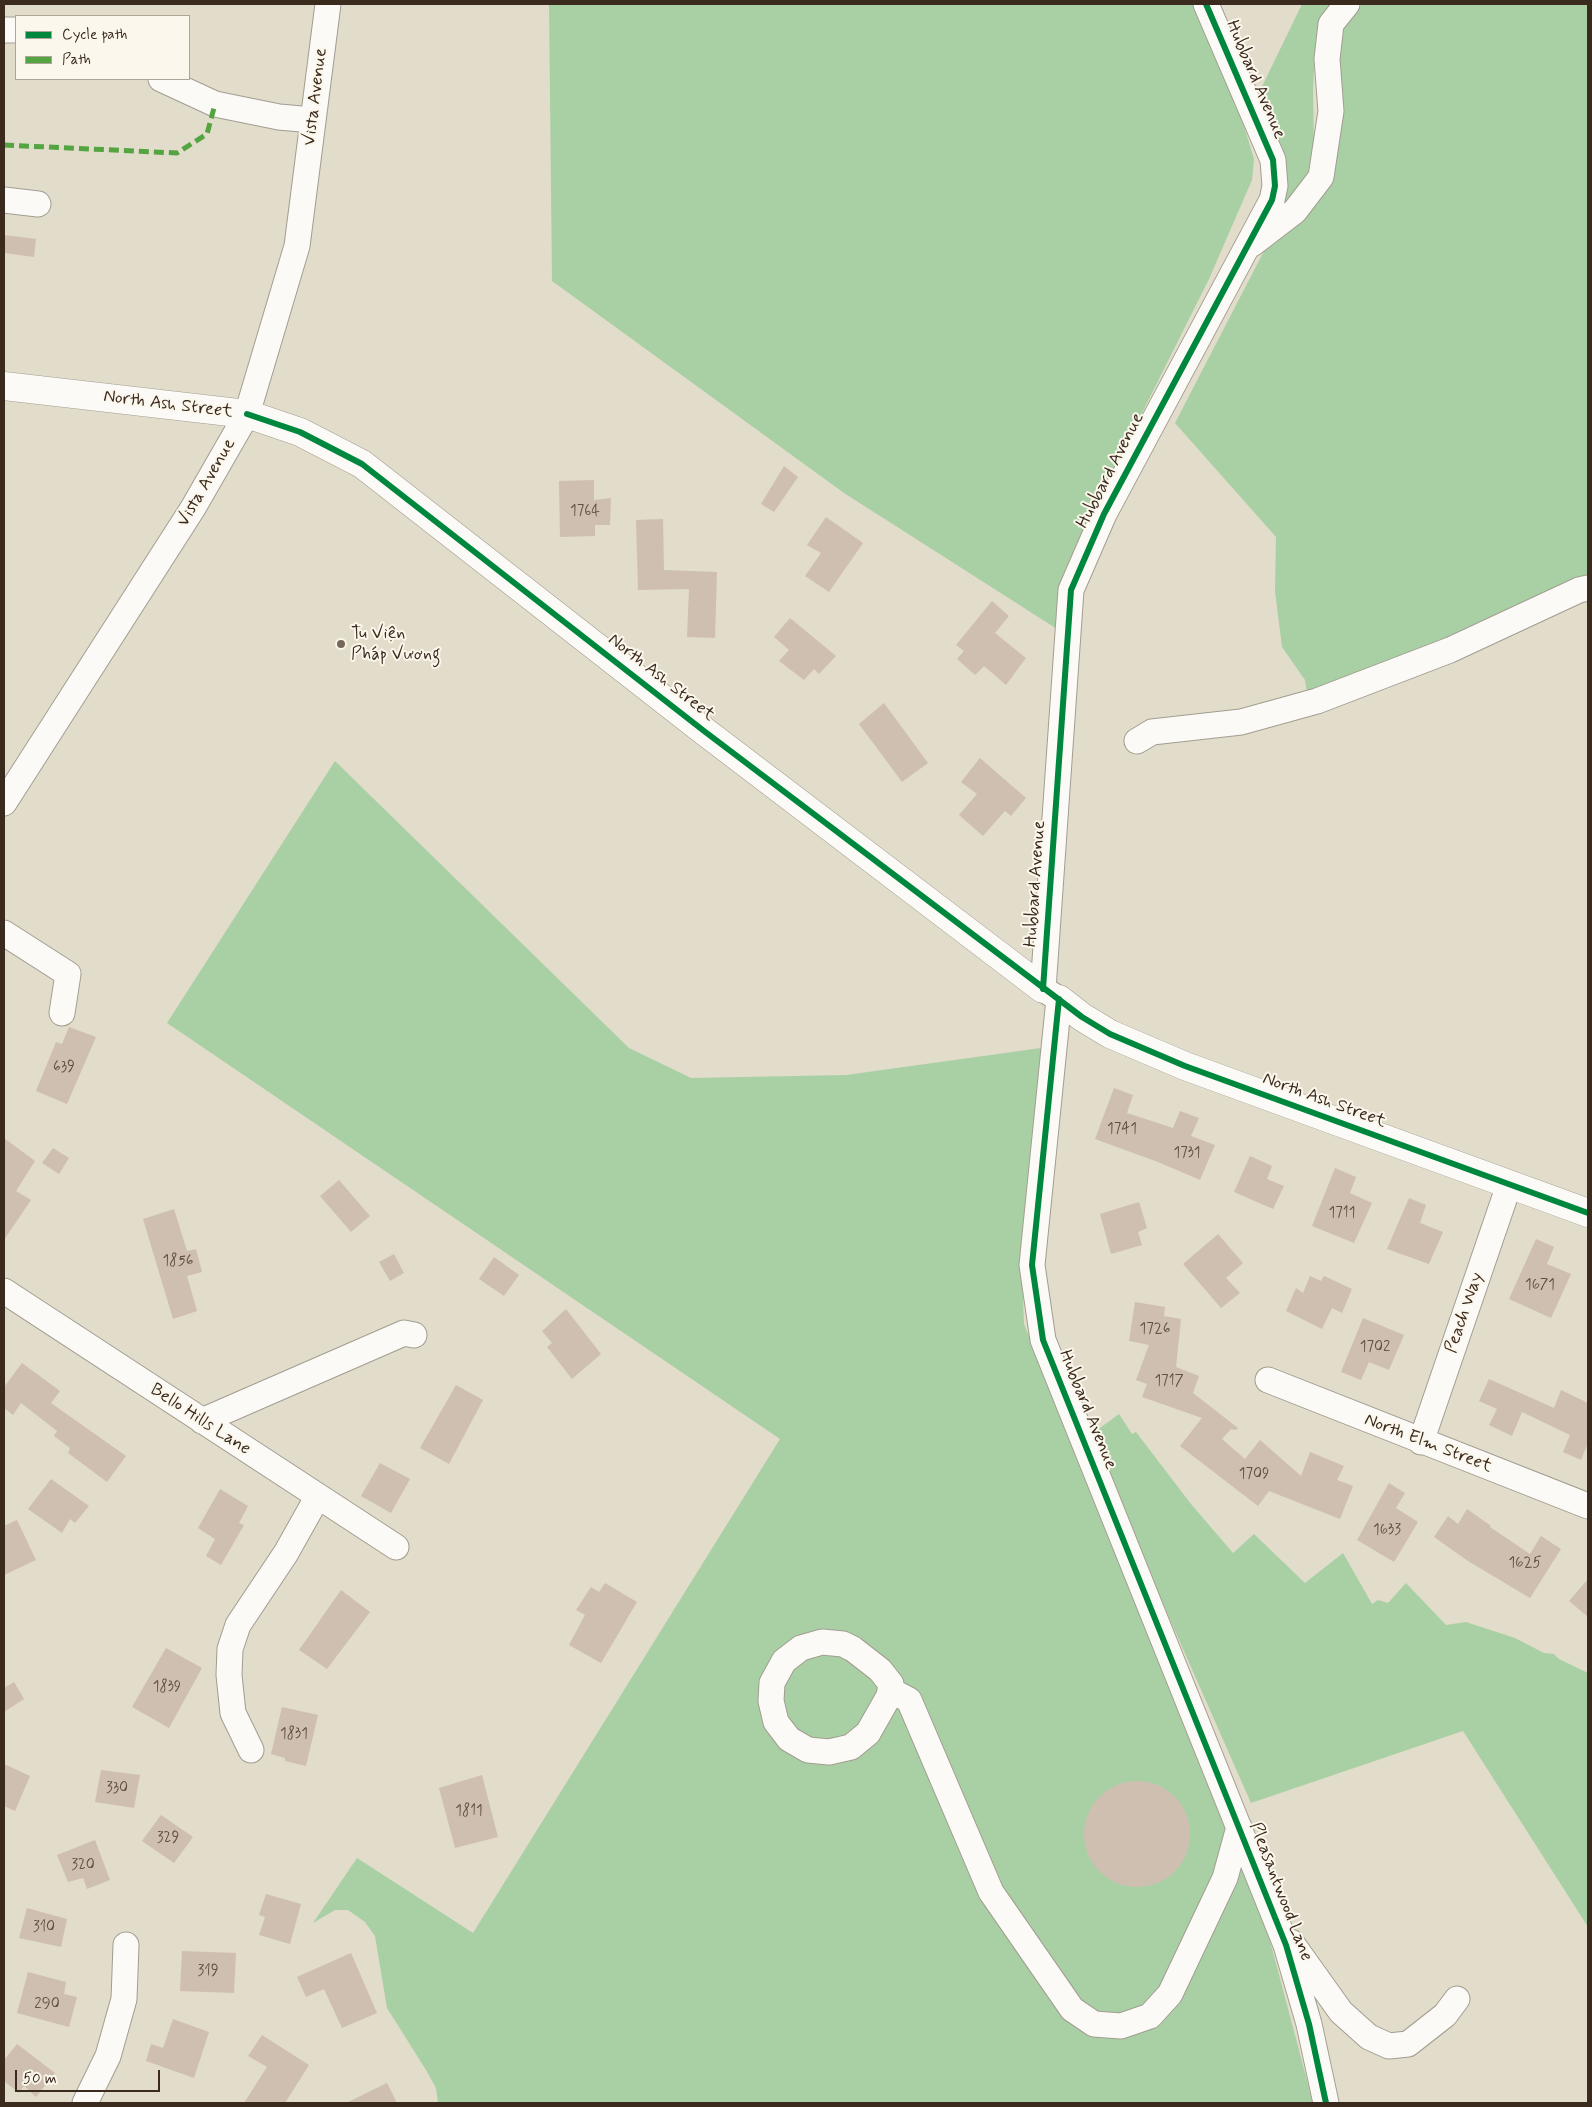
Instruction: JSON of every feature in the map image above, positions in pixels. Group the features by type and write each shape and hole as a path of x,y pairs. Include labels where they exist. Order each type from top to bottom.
{"main road":[{"name":"North Ash Street","path":"4,386 247,414 300,432 362,464 704,731 1082,1017 1110,1034 1185,1066 1588,1213"}],"street":[{"name":"Vista Avenue","path":"4,803 193,508 247,414 297,246 328,4"},
{"name":"Hubbard Avenue","path":"1206,4 1273,160 1275,186 1272,200 1104,514 1071,590 1051,994 1032,1265 1043,1340 1236,1818"},
{"path":"1244,251 1294,211 1321,177 1331,112 1327,59 1331,24 1347,4"},
{"path":"163,80 215,104 280,117 313,120"},
{"path":"4,200 38,204"},
{"path":"1137,741 1152,732 1241,722 1317,701 1450,650 1579,590 1588,588"},
{"path":"4,933 68,974 62,1013"},
{"name":"Peach Way","path":"1421,1442 1509,1185"},
{"name":"Bello Hills Lane","path":"4,1292 396,1547"},
{"path":"202,1421 404,1333 414,1335"},
{"name":"North Elm Street","path":"1268,1380 1421,1442 1588,1506"},
{"path":"251,1750 233,1713 229,1676 230,1649 238,1625 286,1553 318,1496"},
{"path":"822,1642 844,1644 853,1649 880,1670 891,1684 890,1690 889,1696 868,1734 850,1747 829,1752 808,1750 789,1739 776,1722 771,1701 772,1683 784,1661 802,1648 822,1642"},
{"path":"890,1690 909,1700 991,1892 1072,2009 1094,2024 1121,2026 1150,2016 1170,1994 1225,1878 1236,1818"},
{"name":"Pleasantwood Lane","path":"1236,1818 1281,1932 1309,2024 1326,2103"},
{"path":"1225,1878 1257,1872"},
{"path":"1281,1932 1295,1946 1341,2012 1369,2037 1389,2046 1408,2044 1445,2015 1457,1999"},
{"path":"85,2103 108,2056 124,1998 126,1945"}],"green space":[{"path":"549,4 1197,4 1244,126 1254,159 1252,180 1209,279 1075,547 1064,583 1057,629 844,493 552,281"},
{"path":"1302,4 1334,4 1325,17 1316,39 1313,88 1314,150 1311,166 1291,203 1275,219 1256,99"},
{"path":"1360,4 1588,4 1588,575 1553,596 1307,694 1305,680 1282,647 1275,591 1276,537 1175,423 1264,251 1317,194 1339,28"},
{"path":"335,761 629,1048 691,1078 846,1075 1041,1048 1021,1244 1024,1324 1255,1884 1313,2103 438,2103 436,2088 387,2008 375,1936 365,1922 348,1910 335,1910 313,1923 357,1858 473,1933 780,1439 167,1023"},
{"path":"1119,1414 1132,1434 1136,1432 1191,1504 1233,1553 1254,1534 1305,1583 1343,1553 1372,1604 1378,1600 1388,1603 1406,1583 1446,1625 1466,1622 1515,1638 1544,1653 1554,1654 1559,1659 1588,1673 1588,1927 1463,1731 1251,1803 1089,1436"}],"building":[{"path":"4,235 36,239 34,257 4,253"},
{"path":"784,466 798,477 774,512 761,504"},
{"path":"594,480 594,500 611,498 610,525 595,525 595,536 560,537 559,481"},
{"path":"826,517 863,543 829,592 805,576 821,553 807,545"},
{"path":"663,519 664,570 717,572 715,638 687,637 689,589 638,590 636,520"},
{"path":"992,601 1009,616 995,633 1026,658 1006,685 984,666 975,675 957,659 964,651 956,645"},
{"path":"790,618 836,656 819,674 814,669 804,680 779,661 789,650 774,637"},
{"path":"884,703 928,763 902,782 859,724"},
{"path":"980,758 1026,798 1011,816 1005,811 983,836 959,815 977,794 961,782"},
{"path":"69,1027 96,1037 67,1104 36,1091 56,1042 62,1044"},
{"path":"1114,1088 1133,1095 1127,1113 1173,1128 1180,1111 1199,1118 1191,1136 1215,1145 1200,1180 1095,1139"},
{"path":"4,1138 35,1161 16,1191 31,1200 4,1240"},
{"path":"53,1148 69,1158 59,1174 42,1163"},
{"path":"1250,1156 1272,1166 1267,1179 1284,1186 1273,1209 1234,1192"},
{"path":"1335,1168 1356,1177 1350,1193 1372,1203 1354,1243 1312,1226"},
{"path":"339,1180 370,1216 351,1232 320,1196"},
{"path":"1409,1198 1426,1205 1420,1223 1443,1232 1429,1264 1387,1249"},
{"path":"1139,1202 1147,1228 1138,1232 1142,1245 1111,1254 1100,1214"},
{"path":"174,1209 187,1251 196,1249 202,1272 187,1276 197,1311 173,1319 143,1219"},
{"path":"1218,1234 1243,1263 1226,1278 1240,1293 1221,1308 1183,1264"},
{"path":"1536,1239 1554,1247 1547,1264 1571,1274 1551,1318 1509,1299"},
{"path":"394,1254 404,1273 390,1281 379,1262"},
{"path":"494,1257 519,1275 504,1296 479,1279"},
{"path":"1310,1276 1321,1281 1324,1276 1352,1289 1342,1313 1332,1308 1322,1329 1286,1311 1296,1288 1303,1293"},
{"path":"1135,1302 1165,1307 1164,1316 1181,1319 1176,1367 1199,1376 1193,1393 1238,1428 1236,1430 1231,1429 1222,1439 1245,1459 1260,1440 1301,1476 1310,1452 1344,1466 1337,1480 1353,1486 1340,1519 1269,1491 1258,1506 1180,1446 1202,1418 1142,1397 1147,1384 1136,1380 1149,1345 1129,1341"},
{"path":"566,1309 601,1354 572,1379 547,1347 552,1343 542,1331"},
{"path":"1363,1318 1404,1335 1389,1370 1369,1362 1361,1380 1341,1372"},
{"path":"22,1363 60,1391 51,1403 126,1456 107,1482 68,1453 70,1448 54,1436 57,1431 21,1403 13,1415 4,1408 4,1387"},
{"path":"1489,1379 1554,1408 1561,1390 1588,1403 1588,1443 1581,1460 1563,1452 1570,1435 1522,1412 1512,1436 1489,1425 1497,1409 1479,1401"},
{"path":"456,1385 483,1400 449,1464 420,1448"},
{"path":"380,1463 410,1479 391,1513 361,1496"},
{"path":"51,1479 89,1506 75,1523 70,1519 62,1533 28,1509"},
{"path":"1389,1483 1405,1493 1396,1508 1418,1522 1394,1562 1357,1540"},
{"path":"220,1489 248,1506 239,1523 244,1525 221,1565 206,1556 215,1539 198,1528"},
{"path":"1467,1509 1530,1554 1541,1536 1561,1549 1530,1598 1468,1561 1434,1537 1448,1516 1458,1524"},
{"path":"17,1520 36,1560 4,1575 4,1526"},
{"path":"1588,1579 1588,1617 1569,1601"},
{"path":"605,1583 637,1602 601,1663 569,1645 585,1615 576,1610 591,1587 599,1592"},
{"path":"341,1590 370,1612 327,1669 299,1650"},
{"path":"166,1648 202,1668 169,1728 132,1707"},
{"path":"14,1682 24,1699 4,1712 4,1688"},
{"path":"282,1707 318,1715 306,1766 285,1761 285,1758 271,1754"},
{"path":"4,1764 30,1776 15,1811 4,1806"},
{"path":"101,1770 140,1775 134,1808 95,1802"},
{"path":"482,1775 498,1837 455,1848 439,1788"},
{"path":"1137,1781 1157,1785 1174,1797 1186,1814 1190,1834 1186,1854 1174,1871 1157,1883 1137,1887 1117,1883 1100,1871 1088,1854 1084,1834 1088,1814 1100,1797 1117,1785"},
{"path":"161,1815 193,1837 174,1863 142,1841"},
{"path":"95,1840 110,1880 87,1889 83,1878 68,1882 57,1855"},
{"path":"266,1894 301,1904 290,1944 259,1935 265,1917 259,1915"},
{"path":"27,1908 67,1919 61,1947 19,1938"},
{"path":"182,1951 236,1953 234,1993 180,1991"},
{"path":"351,1953 377,2013 342,2028 324,1989 306,1997 297,1977"},
{"path":"28,1972 66,1982 64,1994 77,1997 69,2027 17,2013"},
{"path":"173,2019 209,2032 194,2078 146,2061 151,2044 163,2048"},
{"path":"262,2035 309,2065 285,2103 244,2103 267,2067 248,2056"},
{"path":"17,2044 55,2073 36,2097 24,2086 19,2093 4,2081 4,2060"},
{"path":"387,2083 397,2103 346,2103"}],"marked path":[{"path":"4,145 177,153 207,134 215,104"}],"cycle path":[{"path":"1043,989 1071,590 1104,514 1272,200 1275,186 1273,160 1206,4"},
{"path":"247,414 300,432 362,464 704,731 1082,1017 1110,1034 1185,1066 1588,1213"},
{"path":"1059,999 1032,1265 1043,1340 1286,1945 1309,2024 1326,2103"}],"place":[{"name":"Tu Viện Pháp Vương","path":"341,644"}]}
